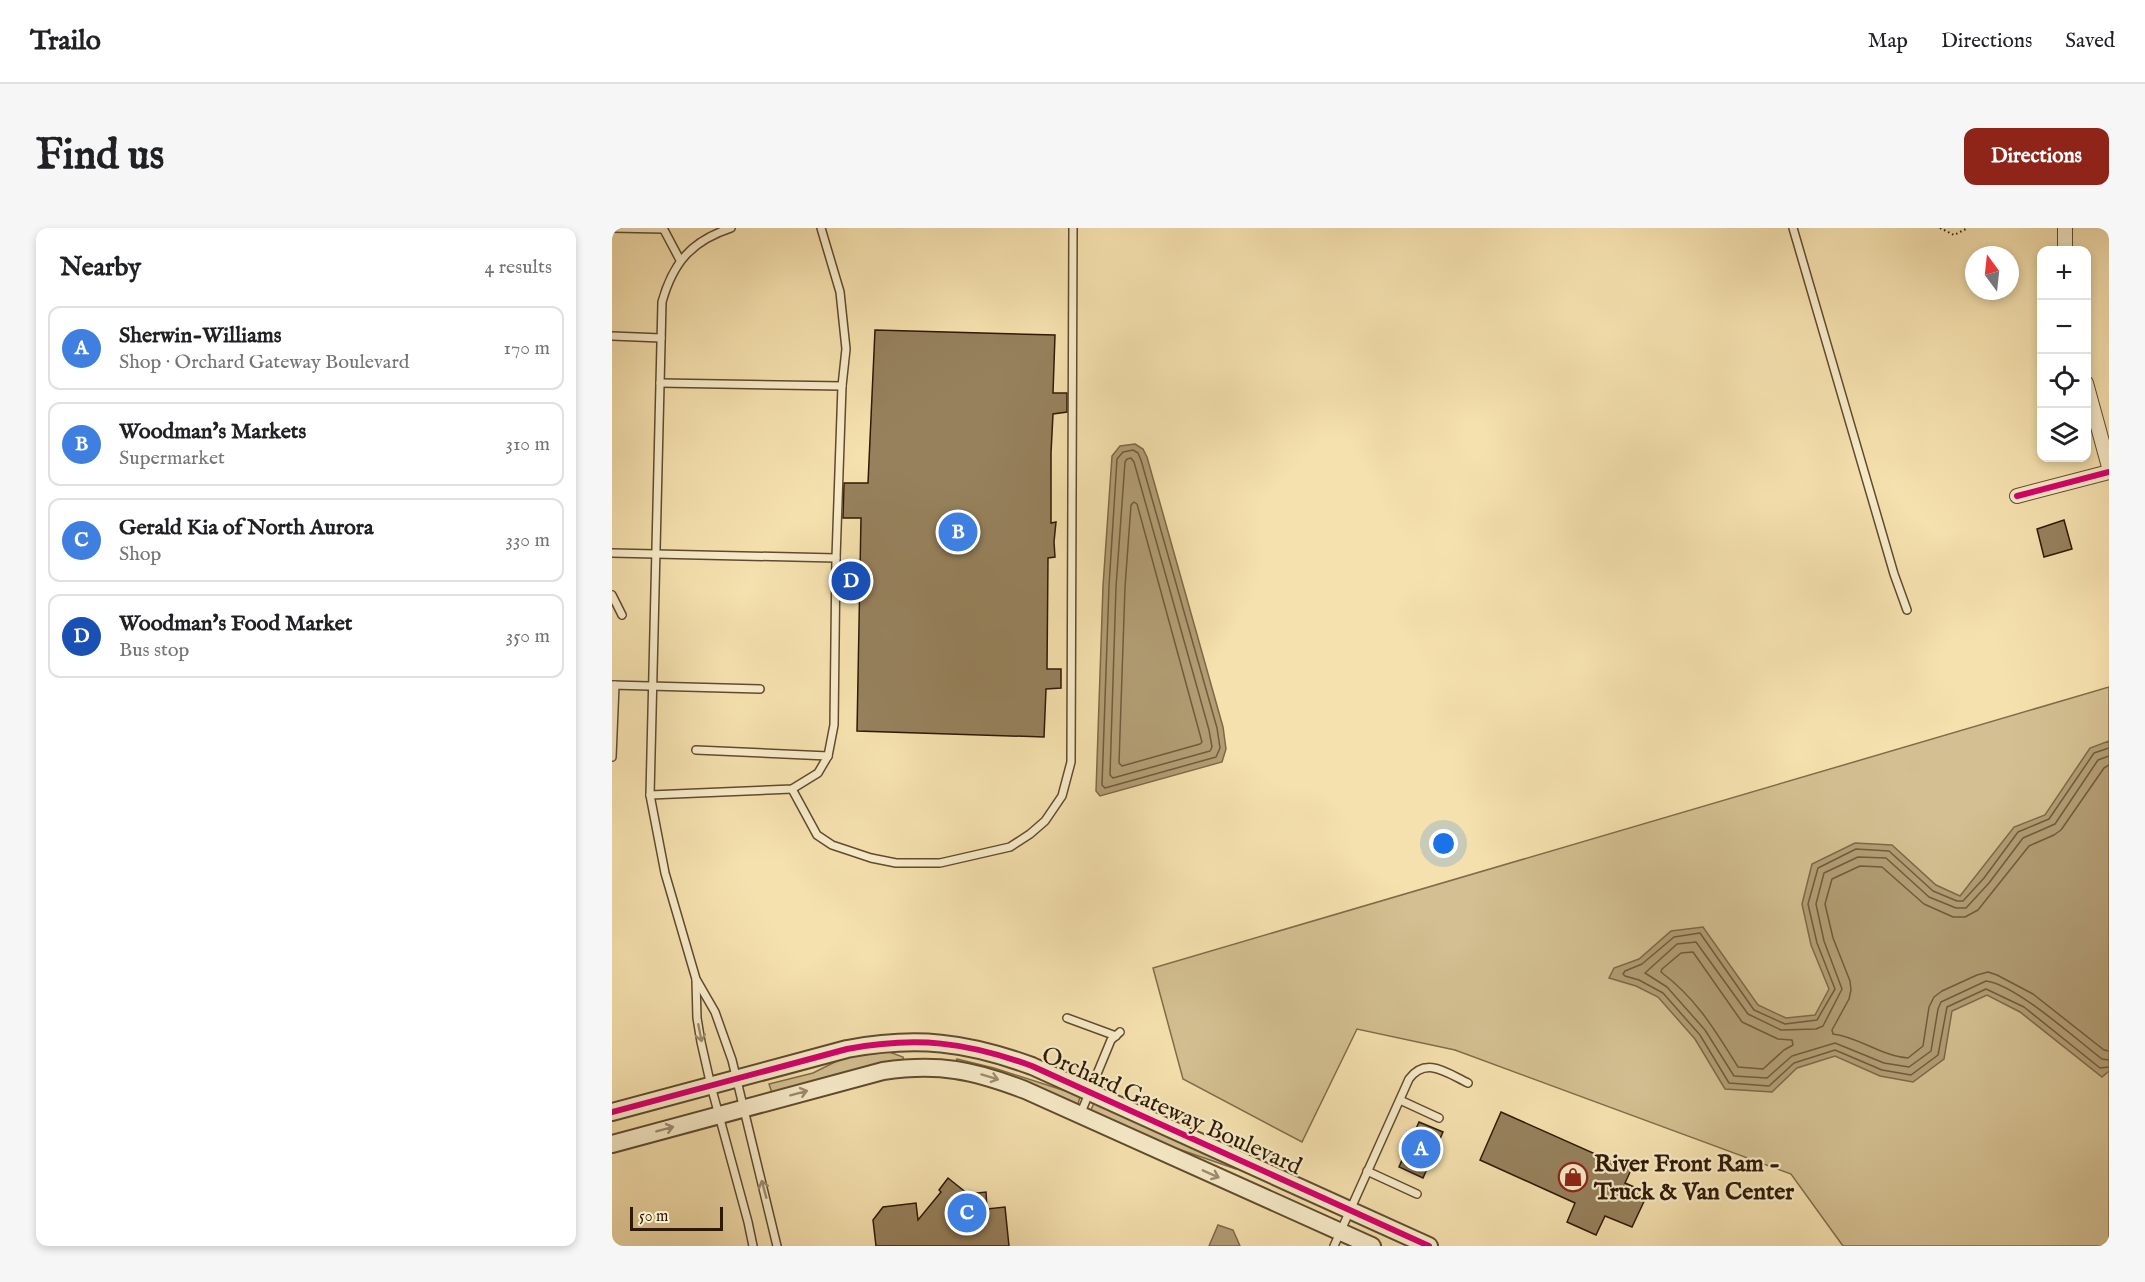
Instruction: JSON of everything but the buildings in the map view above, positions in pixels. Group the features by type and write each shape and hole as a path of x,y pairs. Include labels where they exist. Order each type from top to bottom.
{"street":[{"path":"2065,246 2066,228"},
{"path":"2017,496 2109,470 2091,402"},
{"name":"Orchard Gateway Boulevard","path":"612,1112 847,1049 887,1042 929,1042 965,1046 999,1054 1032,1066 1429,1246"},
{"name":"Orchard Gateway Boulevard","path":"612,1144 862,1076 927,1067 962,1070 996,1079 1080,1115 1337,1239 1372,1246"}],"lane":[{"path":"612,228 663,228 680,260"},
{"path":"731,228 720,231 688,251 680,260 667,285 662,302 650,795 665,873 696,979 715,1012 729,1051 777,1246"},
{"path":"650,795 792,789 818,773 828,756 834,725 836,558 842,386 846,349 840,292 821,228"},
{"path":"792,789 817,835 832,845 871,858 896,863 940,863 1010,848 1045,821 1062,796 1071,762 1073,228"},
{"path":"1793,228 1894,574 1907,610"},
{"path":"612,336 661,338"},
{"path":"660,383 842,386"},
{"path":"612,553 836,558"},
{"path":"612,595 622,615"},
{"path":"612,757 614,685 760,689"},
{"path":"696,750 828,756"},
{"path":"696,979 697,1018 711,1086 753,1246"},
{"path":"1067,1018 1118,1034 1111,1040 1080,1115"},
{"path":"1337,1239 1409,1079 1415,1071 1426,1067 1437,1069 1468,1083"},
{"path":"1400,1100 1439,1118"},
{"path":"1367,1171 1417,1194"}],"path":[{"path":"1940,228 1954,235 1968,228"}],"shaded area":[{"path":"2109,687 2109,1246 1843,1246 1791,1174 1455,1050 1357,1029 1302,1142 1183,1079 1153,968"},
{"path":"884,1050 903,1057 904,1061 772,1093 769,1084 813,1073 847,1056"},
{"path":"957,1059 994,1068 1078,1095 1080,1097 1078,1104 986,1067 956,1062"},
{"path":"1094,1103 1237,1167 1236,1169 1161,1143 1090,1112"}],"water":[{"path":"1135,444 1143,449 1147,457 1223,727 1226,749 1222,762 1100,796 1096,791 1103,586 1112,456 1120,446"},
{"path":"2109,741 2109,1071 2102,1077 2020,1012 1987,995 1952,1011 1944,1059 1913,1082 1880,1076 1835,1056 1797,1068 1772,1092 1725,1089 1695,1039 1658,997 1636,986 1609,978 1614,968 1639,959 1671,931 1703,927 1758,1005 1786,1018 1815,1015 1829,989 1811,945 1802,904 1812,864 1855,843 1892,845 1936,885 1960,896 2014,827 2045,815 2090,748"},
{"path":"1218,1225 1233,1230 1240,1246 1209,1246"}],"cycle path":[{"path":"2017,496 2109,472"},
{"path":"612,1112 847,1049 919,1042 963,1047 985,1051 1032,1066 1429,1246"}],"place":[{"name":"Woodman's Markets","path":"958,532"},
{"name":"Woodman's Food Market","path":"851,581"},
{"name":"Sherwin-Williams","path":"1421,1149"},
{"name":"River Front Ram - Truck & Van Center","path":"1573,1177"},
{"name":"Gerald Kia of North Aurora","path":"967,1213"}]}
